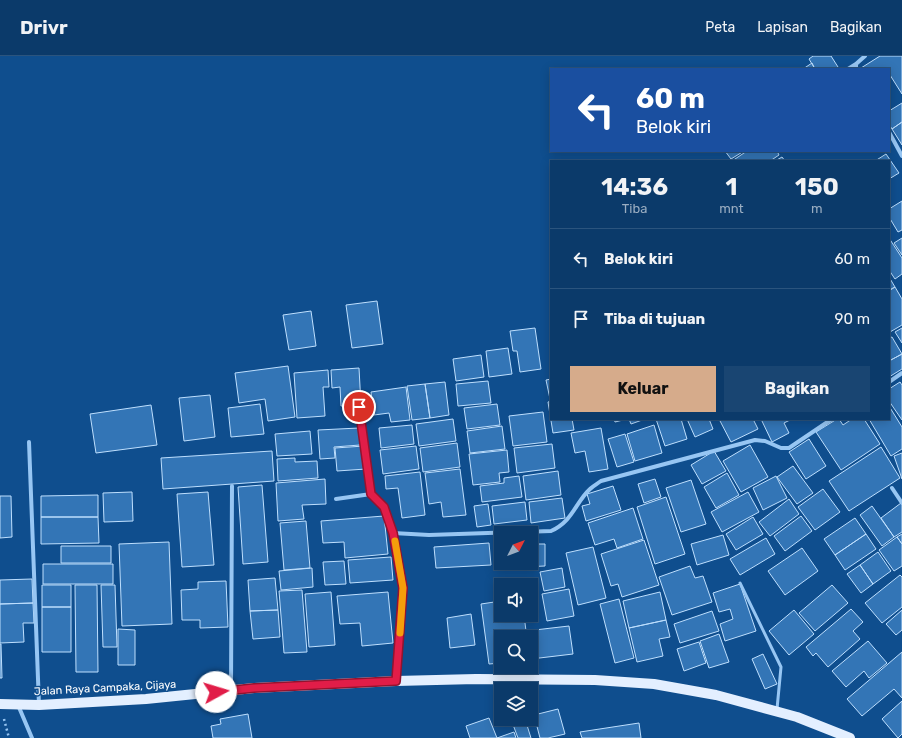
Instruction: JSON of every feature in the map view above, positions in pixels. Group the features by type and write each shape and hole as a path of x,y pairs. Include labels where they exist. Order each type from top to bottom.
{"main road":[{"name":"Jalan Raya Campaka, Cijaya","path":"0,704 39,705 146,699 254,688 396,681 476,678 595,680 654,684 716,695 797,717 850,738"}],"street":[{"path":"856,67 865,56"},
{"path":"890,134 902,156"},
{"path":"890,381 902,373"},
{"path":"359,407 371,494 384,507 393,533 403,588 396,681"},
{"path":"393,533 429,535 551,532 559,528 567,520 590,489 601,482 755,440 765,441 781,448 789,448 831,420"},
{"path":"29,442 39,705"},
{"path":"231,691 232,486"},
{"path":"892,488 902,503"},
{"path":"336,499 371,494"},
{"path":"18,704 32,738"}],"lane":[{"path":"740,583 781,667 777,711"}],"building":[{"path":"813,56 831,56 838,67 814,68 809,59"},
{"path":"880,56 902,56 902,94 890,75 890,68 861,68"},
{"path":"812,63 814,68 804,68"},
{"path":"902,103 902,122 892,129 890,126 890,110"},
{"path":"902,122 902,145 892,129"},
{"path":"726,152 742,152 731,159"},
{"path":"746,152 778,152 779,155 772,160 734,160"},
{"path":"886,154 899,173 890,178 890,160 877,160"},
{"path":"782,157 784,160 777,160"},
{"path":"902,201 902,230 898,232 890,219 890,208"},
{"path":"902,238 902,255 894,243"},
{"path":"890,240 902,258 902,274 895,279 890,272"},
{"path":"890,279 895,287 890,290"},
{"path":"895,287 902,299 902,325 890,332 890,290"},
{"path":"377,301 383,344 352,348 346,305"},
{"path":"311,311 316,346 289,350 283,315"},
{"path":"535,328 541,369 520,372 517,351 513,351 510,331"},
{"path":"902,328 902,343 895,332"},
{"path":"892,337 902,354 890,360 890,338"},
{"path":"508,348 512,374 489,377 486,351"},
{"path":"902,354 902,369 890,376 890,360"},
{"path":"481,355 484,377 456,381 453,359"},
{"path":"288,366 295,417 268,421 265,399 239,403 235,373"},
{"path":"359,368 361,405 341,406 340,387 332,388 331,370"},
{"path":"328,370 329,387 323,387 325,416 297,418 294,373"},
{"path":"550,379 550,399 546,380"},
{"path":"488,381 491,403 458,406 456,384"},
{"path":"445,382 449,415 430,418 425,384"},
{"path":"900,382 902,385 902,420 890,402 890,388"},
{"path":"425,384 430,418 412,420 407,386"},
{"path":"406,387 410,420 391,422 389,413 374,415 371,392"},
{"path":"210,395 215,437 184,441 179,398"},
{"path":"550,401 550,414 548,402"},
{"path":"260,404 264,434 231,437 228,408"},
{"path":"497,404 500,425 467,429 464,408"},
{"path":"151,405 157,445 96,453 90,414"},
{"path":"890,408 902,427 902,449 891,456 870,420 890,420"},
{"path":"543,412 547,442 513,446 509,416"},
{"path":"453,419 456,441 419,446 416,424"},
{"path":"551,420 572,420 574,430 553,433"},
{"path":"629,420 642,420 631,424"},
{"path":"656,420 681,420 687,439 665,446"},
{"path":"687,420 709,420 713,429 695,437"},
{"path":"720,420 754,420 758,429 731,442"},
{"path":"761,420 790,420 784,423 789,433 772,442"},
{"path":"835,420 840,420 843,425 850,420 865,420 880,444 841,470 816,432"},
{"path":"412,425 414,444 381,448 379,428"},
{"path":"654,425 662,453 635,461 627,434"},
{"path":"502,426 505,449 470,453 467,431"},
{"path":"359,428 360,445 334,447 335,458 320,459 318,430"},
{"path":"601,428 608,469 589,472 585,451 575,453 571,433"},
{"path":"310,431 312,454 277,456 275,434"},
{"path":"625,434 634,462 617,467 608,439"},
{"path":"809,439 826,466 806,479 789,452"},
{"path":"457,443 460,467 423,472 420,448"},
{"path":"552,444 555,468 517,473 514,448"},
{"path":"750,445 768,477 741,492 723,461"},
{"path":"364,446 366,469 337,471 335,448"},
{"path":"416,446 419,469 383,474 380,450"},
{"path":"881,447 900,478 849,511 829,481"},
{"path":"507,450 509,472 499,473 500,482 473,485 469,454"},
{"path":"272,451 274,481 163,489 161,458"},
{"path":"714,451 726,471 702,484 691,465"},
{"path":"902,453 902,479 894,456"},
{"path":"295,458 295,462 317,461 318,478 278,481 277,459"},
{"path":"793,466 813,493 797,504 777,477"},
{"path":"460,469 466,515 443,517 441,502 429,504 425,473"},
{"path":"558,471 561,495 526,500 523,476"},
{"path":"420,472 425,515 402,518 398,488 386,489 385,476"},
{"path":"727,473 739,495 716,508 704,487"},
{"path":"519,476 522,497 482,502 480,486 504,483 504,478"},
{"path":"776,476 787,498 763,510 753,488"},
{"path":"325,479 326,504 302,505 304,519 278,521 276,483"},
{"path":"655,479 661,497 644,503 638,484"},
{"path":"691,480 706,524 681,532 666,488"},
{"path":"262,485 268,562 243,564 238,487"},
{"path":"613,486 621,510 586,521 582,506 590,504 587,494"},
{"path":"823,489 840,512 815,530 798,507"},
{"path":"132,492 133,521 104,522 103,493"},
{"path":"208,492 214,565 182,567 177,494"},
{"path":"748,492 759,512 722,532 711,512"},
{"path":"98,495 98,517 41,517 41,496"},
{"path":"0,496 11,496 12,537 0,538"},
{"path":"666,497 685,554 655,564 637,507"},
{"path":"562,498 565,518 531,523 529,502"},
{"path":"789,499 799,514 770,536 759,522"},
{"path":"525,502 527,520 494,524 492,506"},
{"path":"901,503 902,532 894,537 881,518"},
{"path":"488,504 491,525 477,527 474,506"},
{"path":"872,506 894,537 882,546 860,515"},
{"path":"633,508 643,539 617,548 614,539 595,545 588,523"},
{"path":"384,516 388,554 345,558 344,542 323,543 321,521"},
{"path":"801,516 812,531 785,551 774,536"},
{"path":"41,517 98,517 99,543 41,544"},
{"path":"753,517 763,534 736,550 726,534"},
{"path":"855,518 866,534 835,555 824,539"},
{"path":"306,521 310,568 284,570 280,523"},
{"path":"866,534 876,549 845,570 835,555"},
{"path":"902,534 902,544 897,537"},
{"path":"723,535 729,555 697,565 691,544"},
{"path":"897,537 902,544 902,566 894,571 879,550"},
{"path":"766,538 775,554 740,575 730,559"},
{"path":"644,540 659,585 622,597 618,584 611,586 601,554"},
{"path":"169,542 172,624 122,626 119,544"},
{"path":"489,543 491,565 436,568 434,547"},
{"path":"538,544 545,544 545,566 538,566"},
{"path":"61,546 111,546 111,563 61,563"},
{"path":"593,547 606,598 578,605 566,553"},
{"path":"802,548 818,571 785,595 768,571"},
{"path":"878,552 891,571 873,584 860,565"},
{"path":"391,557 393,580 350,583 348,560"},
{"path":"344,561 346,584 325,585 323,562"},
{"path":"43,564 113,564 113,584 43,584"},
{"path":"860,565 873,584 861,593 847,574"},
{"path":"690,566 695,578 703,576 712,602 672,615 659,577"},
{"path":"312,568 313,587 281,590 279,571"},
{"path":"562,568 565,587 544,591 540,572"},
{"path":"900,575 902,577 902,607 882,623 865,603"},
{"path":"275,578 278,610 250,611 248,580"},
{"path":"32,579 33,603 0,604 0,580"},
{"path":"226,581 228,627 200,628 200,620 182,620 181,590 198,589 198,582"},
{"path":"740,584 756,631 725,641 720,624 733,619 730,609 719,612 713,593"},
{"path":"42,585 71,585 71,607 42,607"},
{"path":"75,585 97,585 98,672 76,672"},
{"path":"101,585 115,585 117,647 103,647"},
{"path":"832,585 848,603 815,631 799,613"},
{"path":"569,589 574,616 547,621 542,594"},
{"path":"302,590 307,652 284,653 279,591"},
{"path":"331,592 335,645 309,647 305,594"},
{"path":"388,592 393,643 362,646 360,623 340,624 337,596"},
{"path":"660,592 666,620 629,628 623,601"},
{"path":"619,599 634,658 615,663 600,604"},
{"path":"494,602 494,622 525,622 526,630 494,630 494,664 489,664 481,604"},
{"path":"33,603 34,623 23,623 24,642 0,643 0,604"},
{"path":"42,607 71,607 71,652 42,652"},
{"path":"851,609 863,622 853,631 860,639 828,667 816,653 813,656 806,647"},
{"path":"278,610 280,637 253,639 250,611"},
{"path":"794,610 814,634 789,655 769,631"},
{"path":"902,610 902,630 896,635 886,624"},
{"path":"712,611 719,631 680,643 674,624"},
{"path":"471,614 475,645 450,648 447,618"},
{"path":"666,620 670,637 659,639 663,656 637,662 629,628"},
{"path":"569,626 573,654 538,658 538,630 535,630"},
{"path":"118,629 135,630 135,665 118,665"},
{"path":"719,634 729,662 709,668 700,641"},
{"path":"868,641 887,663 869,678 864,671 846,687 832,671"},
{"path":"699,642 706,663 684,671 677,649"},
{"path":"1,644 2,678 0,678"},
{"path":"902,652 902,698 894,689 862,716 847,699"},
{"path":"763,654 777,684 765,689 752,659"},
{"path":"902,701 902,734 898,738 882,719"},
{"path":"558,709 565,734 548,738 540,738 537,726 538,714"},
{"path":"248,714 252,738 213,738 211,726 221,724 220,719"},
{"path":"489,718 497,738 470,738 466,726"},
{"path":"639,723 641,738 582,738 580,732"},
{"path":"514,726 527,726 531,738 518,738"},
{"path":"514,732 516,738 497,738"}],"slow traffic":[{"path":"395,541 403,588 400,633"}],"route":[{"path":"216,692 254,688 396,681 403,588 393,533 384,507 371,494 359,407"}]}
